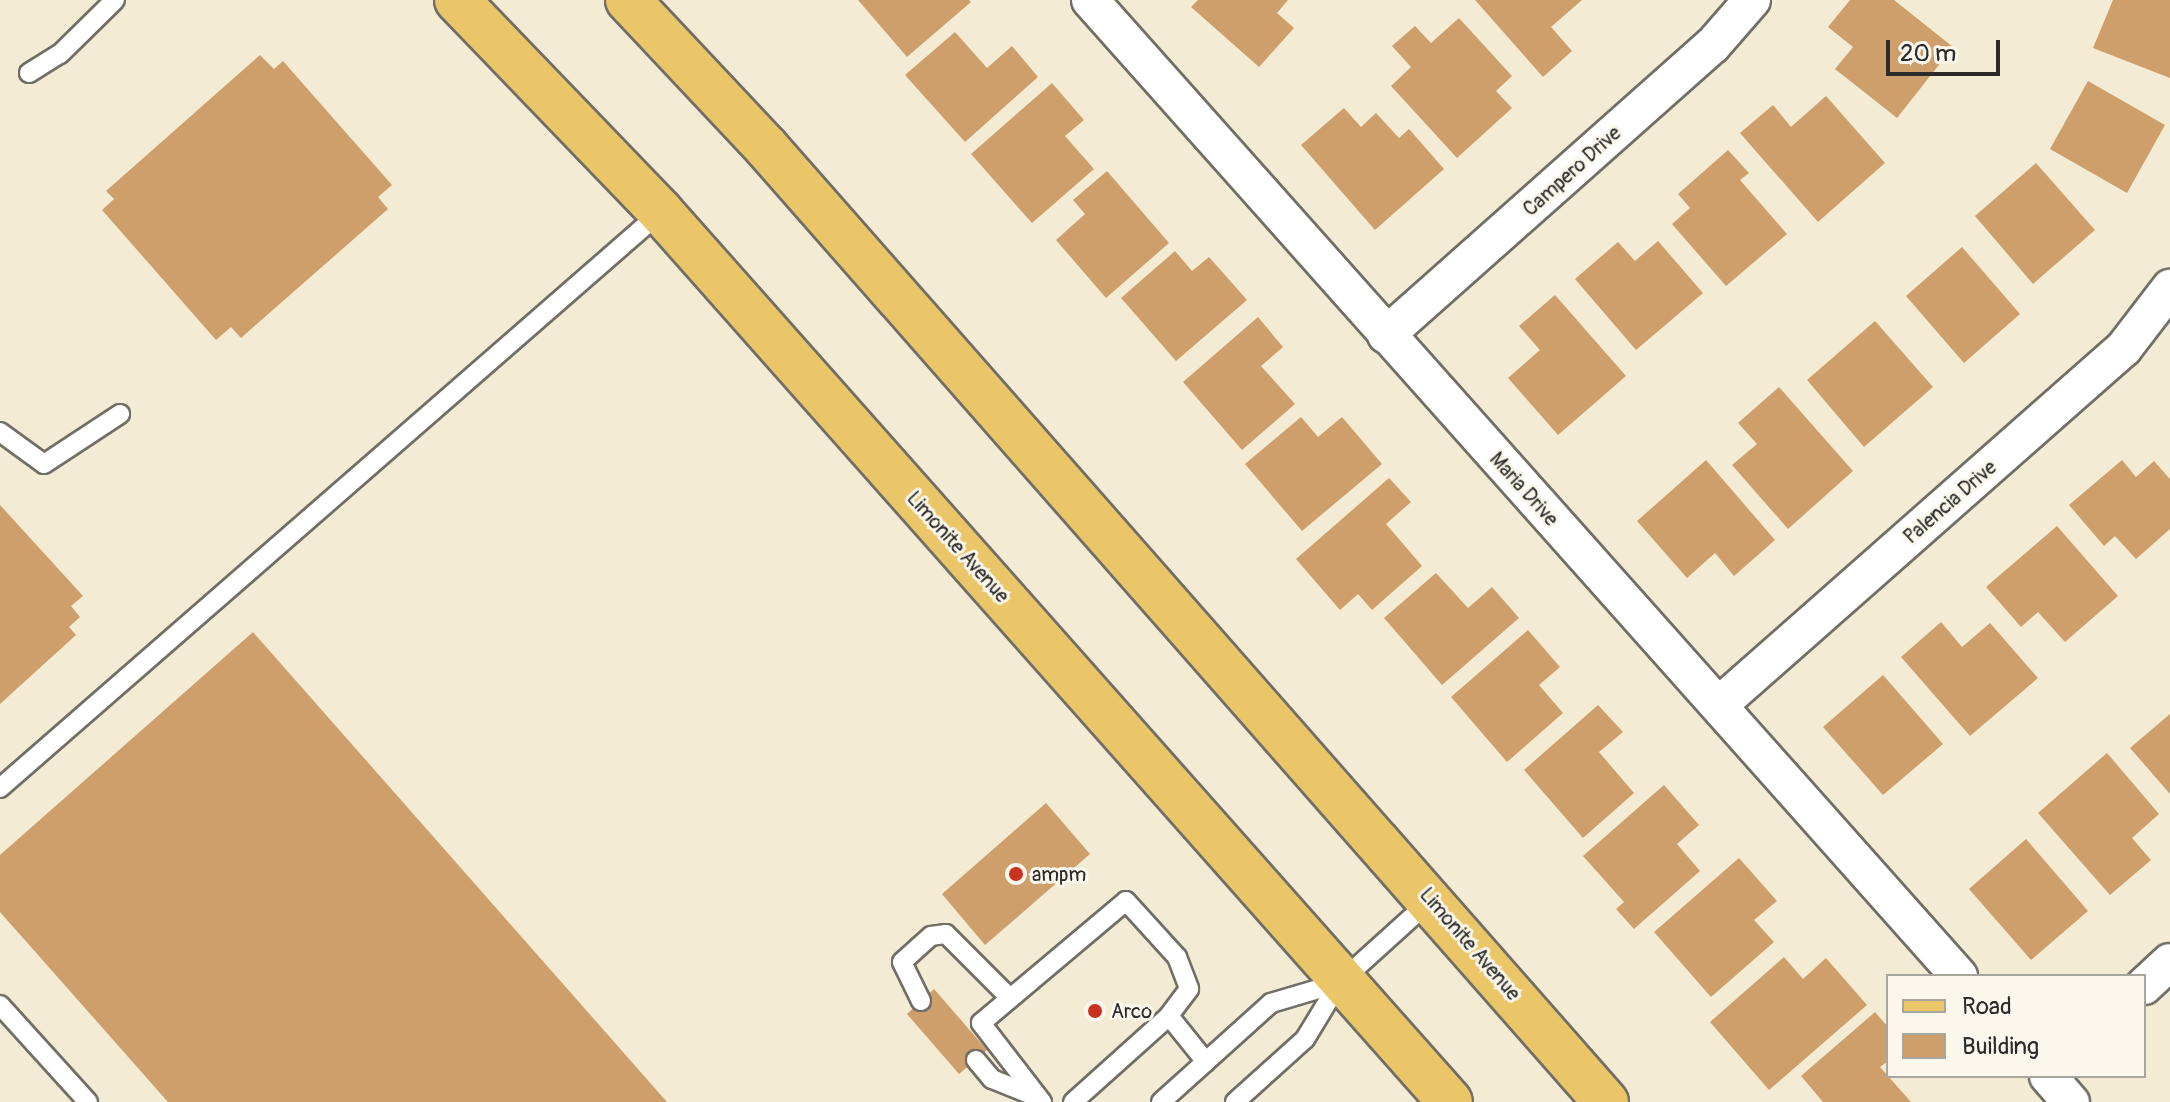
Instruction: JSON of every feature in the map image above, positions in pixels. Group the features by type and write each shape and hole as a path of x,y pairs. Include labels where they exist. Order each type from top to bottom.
{"main road":[{"name":"Limonite Avenue","path":"457,0 661,212 1339,983 1450,1102"},
{"name":"Limonite Avenue","path":"628,0 777,159 1606,1102"}],"street":[{"name":"Maria Drive","path":"1090,0 1957,974"},
{"name":"Campero Drive","path":"1386,335 1712,46 1752,0"},
{"name":"Palencia Drive","path":"1719,705 2124,348 2170,288"},
{"path":"2146,984 2170,962"},
{"path":"2050,1078 2071,1102"}],"lane":[{"path":"29,73 60,54 115,0"},
{"path":"0,788 661,212"},
{"path":"0,432 44,464 120,414"},
{"path":"1235,1102 1305,1039 1339,983 1431,900"},
{"path":"1040,1100 981,1023 1126,901 1177,957 1189,989 1169,1016 1073,1102"},
{"path":"921,1001 902,962 931,936 946,934 1010,998"},
{"path":"1161,1102 1271,1003 1339,983"},
{"path":"0,1005 88,1102"},
{"path":"1169,1016 1206,1062"},
{"path":"976,1060 992,1079 1040,1100"}],"building":[{"path":"858,0 969,0 971,2 907,57"},
{"path":"1198,0 1288,0 1277,13 1294,28 1259,67 1191,7"},
{"path":"1475,0 1582,0 1551,27 1572,51 1543,77"},
{"path":"1850,0 1894,0 1953,47 1897,118 1835,69 1853,47 1828,27"},
{"path":"2113,0 2170,0 2170,78 2093,48"},
{"path":"1459,18 1512,76 1496,91 1512,108 1457,158 1391,86 1411,67 1392,46 1415,26 1431,43"},
{"path":"955,32 987,68 1012,46 1038,77 965,142 905,75"},
{"path":"260,55 274,69 283,61 392,185 378,197 388,209 241,338 231,327 216,340 102,210 114,199 106,191"},
{"path":"2088,81 2165,125 2127,193 2050,149"},
{"path":"1052,83 1084,120 1065,136 1094,169 1032,223 971,154"},
{"path":"1826,96 1885,163 1818,222 1740,133 1773,105 1791,127"},
{"path":"1344,108 1361,127 1376,113 1399,138 1409,129 1444,169 1375,230 1301,145"},
{"path":"1728,150 1749,173 1740,180 1787,234 1726,286 1672,224 1690,208 1678,194"},
{"path":"2036,163 2095,230 2033,284 1975,216"},
{"path":"1107,171 1169,243 1106,298 1056,240 1085,214 1073,200"},
{"path":"1658,241 1703,293 1636,350 1575,279 1618,242 1635,261"},
{"path":"1962,247 2020,314 1964,363 1906,296"},
{"path":"1175,251 1192,271 1209,257 1247,300 1176,361 1121,298"},
{"path":"1555,295 1626,376 1558,435 1508,378 1540,350 1519,326"},
{"path":"1258,317 1283,347 1261,366 1295,404 1242,450 1183,382"},
{"path":"1875,321 1933,387 1864,447 1807,380"},
{"path":"1779,387 1853,471 1788,529 1732,465 1757,444 1738,423"},
{"path":"1301,417 1318,437 1342,417 1382,464 1302,531 1245,464"},
{"path":"1706,460 1775,540 1734,576 1715,553 1687,578 1637,521"},
{"path":"2122,460 2136,477 2154,461 2170,479 2170,529 2136,559 2115,536 2104,546 2069,505"},
{"path":"1389,478 1411,502 1386,524 1422,566 1372,610 1358,594 1340,610 1296,559"},
{"path":"0,505 83,596 71,606 80,617 69,627 76,635 0,704"},
{"path":"2057,526 2118,596 2065,642 2038,612 2021,627 1986,587"},
{"path":"1436,573 1468,608 1492,587 1519,618 1442,685 1384,618"},
{"path":"1941,622 1962,647 1990,623 2038,678 1970,736 1901,657"},
{"path":"1528,630 1560,667 1539,685 1563,713 1507,762 1451,697"},
{"path":"253,632 667,1102 168,1102 0,912 0,855"},
{"path":"1883,675 1943,744 1883,795 1823,727"},
{"path":"1598,705 1623,732 1599,752 1634,793 1583,838 1524,770"},
{"path":"2170,714 2170,794 2130,748"},
{"path":"2107,753 2159,814 2132,838 2151,860 2110,895 2038,813"},
{"path":"1664,785 1699,825 1677,844 1700,871 1634,929 1616,909 1624,902 1583,856"},
{"name":"ampm","path":"1046,803 1090,854 985,945 942,894"},
{"path":"2026,839 2088,911 2031,960 1969,889"},
{"path":"1739,858 1777,901 1754,920 1774,942 1711,997 1654,932"},
{"path":"1784,957 1803,979 1826,958 1867,1005 1769,1090 1710,1022"},
{"path":"934,989 987,1050 959,1074 907,1014"},
{"path":"1875,1012 1886,1025 1886,1062 1880,1067 1886,1078 1890,1078 1911,1102 1823,1102 1801,1076"}],"place":[{"name":"ampm","path":"1016,874"},
{"name":"Arco","path":"1095,1011"}]}
